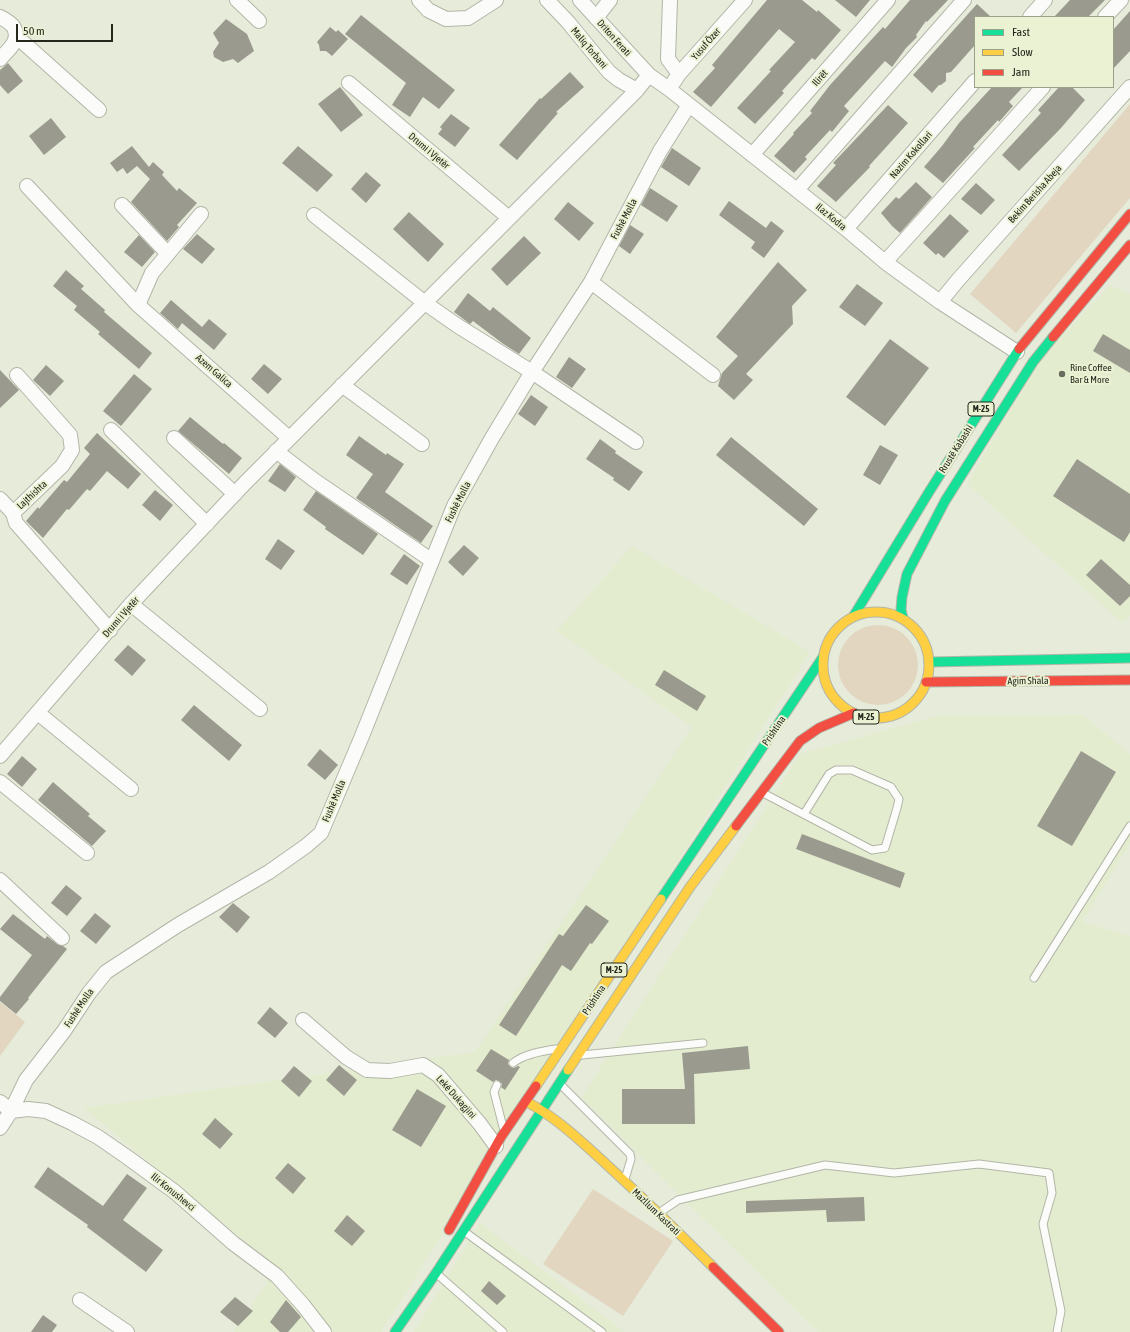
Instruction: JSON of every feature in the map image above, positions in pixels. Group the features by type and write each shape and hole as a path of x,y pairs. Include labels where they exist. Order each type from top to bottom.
{"main road":[{"name":"Rrustë Kabashi","path":"852,617 928,492 1017,352 1130,214"},
{"name":"Rrustë Kabashi","path":"902,618 902,597 907,574 944,501 1033,362 1130,245"},
{"name":"Prishtina","path":"869,612 886,612 902,618 913,626 927,649 929,662 926,682 921,694 913,703 891,716 879,718 866,717 854,713 840,704 829,690 823,674 823,657 828,640 838,626 852,617 869,612"},
{"name":"Prishtina","path":"445,1236 496,1146 525,1101 562,1049 675,877 823,657"},
{"name":"Agim Shala","path":"929,662 1130,658"},
{"name":"Agim Shala","path":"926,682 1130,680"},
{"name":"Prishtina","path":"395,1332 436,1273 577,1055 690,887 800,741 809,733 823,725 854,713"},
{"name":"Mazllum Kastrati","path":"525,1101 543,1109 624,1180 779,1332"},
{"name":"Prishtina","path":"421,1293 439,1250"}],"street":[{"path":"237,0 259,21"},
{"path":"419,0 428,10 446,19 468,18 496,0"},
{"name":"Maliq Torbani","path":"547,0 568,22 609,72 619,80 637,90"},
{"name":"Driton Ferati","path":"580,0 649,75"},
{"path":"596,18 610,0"},
{"path":"670,0 668,59 679,74"},
{"name":"Yusuf Özer","path":"669,89 679,74 745,0"},
{"name":"Ilirët","path":"752,155 888,0"},
{"path":"797,190 964,0"},
{"path":"1031,16 1045,0"},
{"path":"1106,16 1121,0"},
{"path":"0,17 12,26 16,36 99,110"},
{"path":"0,59 13,45 16,36"},
{"name":"Drumi i Vjetër","path":"0,756 132,604 235,494 276,451 637,90 649,75"},
{"name":"Ilaz Kodra","path":"649,75 669,89 797,190 885,262 940,302 1017,352"},
{"name":"Nazim Kokollari","path":"846,230 974,82"},
{"name":"Drumi i Vjetër","path":"349,83 509,218"},
{"name":"Bekim Berisha Abeja","path":"940,302 1130,87"},
{"path":"885,262 1042,88"},
{"name":"Fushë Molla","path":"5,1107 106,972 178,925 269,872 306,846 321,833 362,736 454,506 492,438 532,372 590,282 660,151 689,105"},
{"name":"Azem Galica","path":"27,186 138,305 290,438"},
{"path":"122,205 168,254"},
{"path":"138,305 152,273 201,214"},
{"path":"314,215 425,303 458,326 532,372 636,442"},
{"path":"590,282 713,375"},
{"name":"Lajthishta","path":"17,375 70,435 72,450 62,466 13,512 16,523 110,630"},
{"path":"342,385 422,444"},
{"path":"111,430 207,524"},
{"path":"174,438 235,494"},
{"path":"276,451 314,480 432,560"},
{"path":"0,499 13,512"},
{"path":"132,604 260,709"},
{"path":"38,712 131,789"},
{"path":"0,782 87,853"},
{"path":"0,880 62,938"},
{"name":"Lekë Dukagjini","path":"303,1020 346,1057 367,1070 390,1071 423,1065 438,1075 480,1124 496,1146"},
{"path":"0,1128 5,1107"},
{"name":"Ilir Konushevci","path":"5,1107 46,1111 98,1137 133,1161 175,1192 233,1243 277,1276 303,1305 324,1332"},
{"path":"80,1300 128,1332"}],"lane":[{"path":"761,792 872,850 885,848 899,799 891,787 852,770 836,770 829,774 804,814"},
{"path":"1034,978 1130,826"},
{"path":"577,1055 703,1043"},
{"path":"513,1062 518,1058 547,1050 562,1049"},
{"path":"560,1083 630,1154 631,1159 624,1180"},
{"path":"497,1085 494,1092 499,1115 505,1132"},
{"path":"658,1214 678,1200 825,1165 894,1173 979,1164 1049,1173 1052,1193 1043,1224 1061,1311 1057,1332"},
{"path":"463,1231 602,1332"},
{"path":"436,1273 504,1332"}],"shaded area":[{"path":"1130,104 1130,198 1016,333 970,294"},
{"path":"1110,285 1130,294 1130,615 1123,623 967,484 1041,358"},
{"path":"632,546 810,652 381,1332 234,1332 277,1268 84,1108 475,1052 692,727 557,631"},
{"path":"878,625 893,628 906,637 915,650 918,665 915,680 906,693 893,702 878,705 863,702 850,693 841,680 838,665 841,650 850,637 863,628"},
{"path":"1083,715 1130,754 1130,844 1082,922 1130,936 1130,1332 818,1332 581,1098 800,754 937,716"},
{"path":"0,1002 25,1022 0,1056"},
{"path":"593,1189 673,1241 623,1316 543,1264"},
{"path":"480,1223 625,1332 414,1332"}],"building":[{"path":"767,0 802,0 817,12 818,10 841,30 815,60 812,58 782,91 784,93 755,124 737,108 795,42 779,29 711,107 693,92 715,68 712,65"},
{"path":"835,0 870,0 856,17"},
{"path":"910,0 948,0 927,22 926,21 916,35 917,37 906,48 892,67 885,61 844,106 849,111 832,132 830,130 805,157 807,159 794,173 774,156 812,113 810,111 830,85 883,27 885,29"},
{"path":"1070,0 1105,0 1089,16 1055,16"},
{"path":"977,4 990,16 974,16 974,46 951,72 946,73 946,81 939,85 932,93 913,75"},
{"path":"1130,11 1130,51 1114,68 1114,29"},
{"path":"361,15 455,90 439,109 423,97 410,117 392,105 406,83 345,34"},
{"path":"226,19 247,34 254,51 238,63 233,59 223,62 214,57 213,52 219,43 213,33"},
{"path":"330,27 336,32 338,30 348,39 332,56 326,51 320,51 317,42"},
{"path":"8,63 23,81 8,94 0,85 0,70"},
{"path":"570,72 584,87 556,112 558,113 517,160 499,145 540,98 541,99"},
{"path":"340,87 363,115 341,132 318,104"},
{"path":"991,88 1022,88 1009,102 1013,106 973,147 975,148 943,183 924,167 959,123"},
{"path":"1058,88 1073,88 1085,100 1061,128 1019,171 1002,155 1041,113 1038,110"},
{"path":"888,105 908,123 869,166 870,167 836,202 817,186 836,165 833,163"},
{"path":"451,114 470,128 455,147 438,134 442,129 440,127"},
{"path":"51,118 66,137 44,155 29,136"},
{"path":"132,146 149,167 153,162 164,172 162,175 177,191 179,188 197,203 177,225 179,227 167,241 131,202 150,179 137,166 127,174 123,168 117,172 110,163"},
{"path":"298,146 333,175 317,192 282,163"},
{"path":"672,148 701,168 689,186 661,167"},
{"path":"366,172 381,185 366,203 351,189"},
{"path":"916,182 932,197 900,233 881,213 896,197 899,199"},
{"path":"976,183 995,200 981,215 961,199"},
{"path":"650,188 678,206 667,222 641,205"},
{"path":"729,201 766,228 771,221 784,231 764,258 751,248 755,242 719,215"},
{"path":"568,202 594,223 579,241 554,219"},
{"path":"409,212 444,244 428,262 393,229"},
{"path":"950,214 969,231 944,258 938,253 936,255 923,243"},
{"path":"630,225 644,234 630,254 619,246"},
{"path":"197,234 215,249 202,264 183,249"},
{"path":"139,235 155,252 142,267 124,252"},
{"path":"524,236 541,253 507,286 491,269"},
{"path":"778,262 807,290 792,306 793,324 746,374 753,380 734,400 718,386 722,373 738,356 716,337"},
{"path":"66,270 84,286 81,289 105,310 104,312 152,353 139,369 98,334 100,332 74,310 77,306 53,286"},
{"path":"857,284 883,303 865,326 839,307"},
{"path":"468,293 490,311 493,307 531,338 519,354 473,321 470,324 454,312"},
{"path":"171,300 202,327 209,319 227,334 214,350 182,323 178,329 160,313"},
{"path":"1103,334 1130,350 1130,373 1093,351"},
{"path":"890,339 929,368 885,426 846,397"},
{"path":"569,357 586,369 572,388 556,377"},
{"path":"264,364 282,379 268,394 251,379"},
{"path":"46,365 64,381 50,396 33,380"},
{"path":"0,370 19,390 0,408"},
{"path":"134,374 152,389 121,426 103,411"},
{"path":"531,395 548,407 535,426 518,414"},
{"path":"190,417 242,458 229,474 178,431"},
{"path":"97,433 141,474 128,489 107,471 90,491 87,489 69,510 67,509 43,538 26,521 38,507 39,509 64,480 67,482 90,454 84,448"},
{"path":"359,436 386,455 387,453 404,464 385,492 433,526 421,543 356,498 373,474 346,455"},
{"path":"731,437 818,509 804,526 716,455"},
{"path":"600,439 616,451 615,453 643,472 629,491 613,480 614,478 586,459"},
{"path":"880,445 898,455 880,485 863,475"},
{"path":"1077,459 1130,494 1130,532 1124,542 1053,496"},
{"path":"280,464 296,477 285,492 268,481"},
{"path":"155,490 173,505 160,521 142,505"},
{"path":"316,491 378,534 363,555 325,529 326,527 303,510"},
{"path":"278,539 295,551 281,570 265,559"},
{"path":"464,545 479,558 463,576 448,562"},
{"path":"404,554 420,566 407,585 390,574"},
{"path":"1101,559 1130,585 1130,596 1120,606 1086,575"},
{"path":"128,645 146,660 132,676 114,660"},
{"path":"664,670 706,696 697,711 655,685"},
{"path":"194,705 242,745 229,761 181,720"},
{"path":"320,749 338,765 325,780 307,765"},
{"path":"1081,751 1116,772 1072,846 1037,826"},
{"path":"22,756 37,769 22,787 7,774"},
{"path":"53,782 90,814 88,816 106,831 92,846 38,800"},
{"path":"802,834 905,873 900,888 796,849"},
{"path":"66,885 82,898 67,916 51,903"},
{"path":"233,903 250,917 237,933 219,917"},
{"path":"586,905 609,921 592,944 590,943 571,971 562,965 516,1036 499,1025 559,934 563,936"},
{"path":"95,913 111,926 96,944 80,931"},
{"path":"13,914 45,939 47,936 57,944 67,949 16,1014 0,1001 0,997 32,955 0,929"},
{"path":"270,1007 288,1023 275,1038 257,1023"},
{"path":"748,1046 750,1069 694,1074 695,1124 622,1124 622,1089 685,1089 682,1053"},
{"path":"491,1049 509,1060 508,1064 511,1067 520,1067 505,1090 501,1087 502,1084 499,1081 496,1080 493,1082 476,1071"},
{"path":"339,1065 357,1080 344,1096 326,1080"},
{"path":"294,1066 312,1081 299,1097 281,1081"},
{"path":"417,1089 446,1106 421,1147 392,1130"},
{"path":"215,1118 233,1134 220,1149 202,1134"},
{"path":"288,1163 306,1178 293,1194 275,1178"},
{"path":"48,1167 103,1206 127,1174 147,1188 123,1220 163,1250 146,1272 87,1227 88,1225 34,1187"},
{"path":"864,1197 865,1221 827,1222 826,1210 746,1213 746,1201"},
{"path":"347,1215 365,1231 352,1246 334,1231"},
{"path":"489,1281 506,1296 497,1305 481,1291"},
{"path":"235,1297 253,1311 238,1326 220,1312"},
{"path":"286,1300 301,1317 288,1332 280,1332 270,1322"},
{"path":"43,1315 57,1325 52,1332 31,1332"}],"traffic: fast":[{"path":"903,618 901,610 902,597 907,574 945,501 1033,362 1053,337"},
{"path":"853,617 929,492 1019,349"},
{"path":"661,899 823,657"},
{"path":"929,662 1130,658"},
{"path":"395,1332 436,1273 568,1070"}],"traffic: slow":[{"path":"876,612 896,616 913,628 925,645 929,665 925,685 913,702 896,714 876,718 856,714 839,702 827,685 823,665 827,645 839,628 856,616 876,612"},
{"path":"568,1070 690,887 736,826"},
{"path":"536,1086 661,899"},
{"path":"527,1102 548,1115 578,1138 713,1267"}],"traffic: jam":[{"path":"1019,349 1130,214"},
{"path":"1053,337 1130,245"},
{"path":"926,682 1130,680"},
{"path":"736,826 800,741 819,728 854,713"},
{"path":"449,1230 501,1137 536,1086"},
{"path":"713,1267 779,1332"}],"place":[{"name":"Rine Coffee Bar & More","path":"1062,374"}]}
